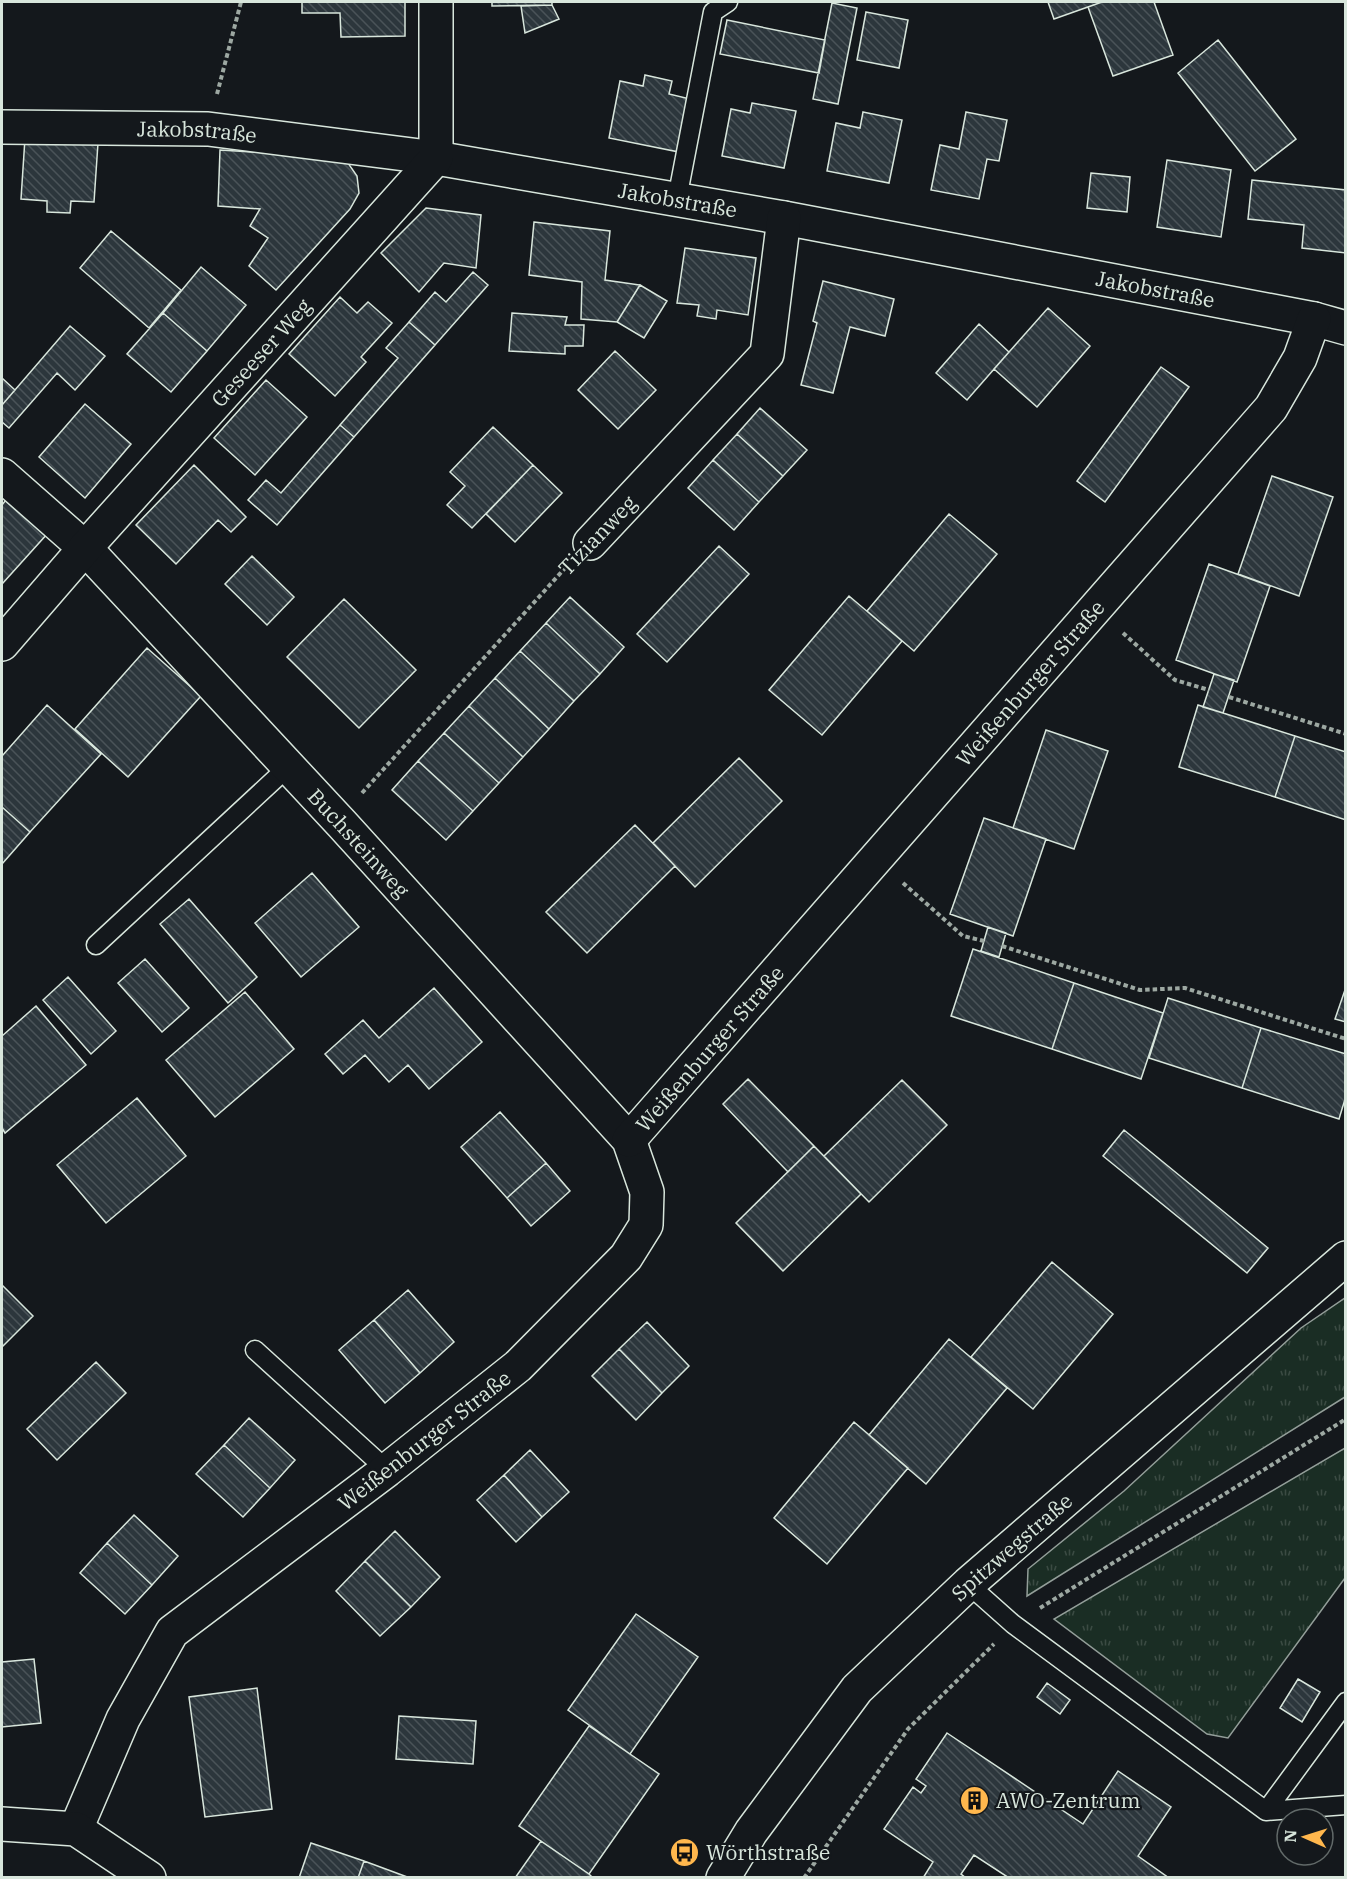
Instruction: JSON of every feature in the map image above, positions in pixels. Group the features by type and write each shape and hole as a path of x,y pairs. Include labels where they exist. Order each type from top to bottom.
{"street":[{"path":"436,2 436,158"},
{"name":"Jakobstraße","path":"2,127 208,129 436,158 784,218 1346,328"},
{"name":"Geseeser Weg","path":"2,644 85,548 436,158"},
{"name":"Tizianweg","path":"590,543 767,354 784,218"},
{"name":"Weißenburger Straße","path":"76,1829 123,1719 172,1632 387,1470 518,1366 626,1257 646,1225 647,1192 629,1140 1271,408 1300,358 1314,320"},
{"path":"2,475 85,548"},
{"name":"Buchsteinweg","path":"85,548 342,824 629,1140"},
{"name":"Spitzwegstraße","path":"723,1878 751,1832 858,1689 968,1584 1346,1258"},
{"path":"2,1824 76,1829 149,1878"}],"lane":[{"path":"677,199 713,12 728,2"},
{"path":"96,945 288,767"},
{"path":"255,1350 387,1470"},
{"path":"968,1584 1013,1624 1266,1811 1346,1805"},
{"path":"1266,1811 1346,1702"}],"path":[{"path":"208,129 241,2"},
{"name":"Tizianweg","path":"342,824 362,791 555,578 590,543"},
{"path":"1095,609 1175,680 1209,690"},
{"path":"1229,697 1346,734"},
{"path":"875,860 963,936 984,941"},
{"path":"1002,946 1140,990 1185,988 1346,1039"}],"green space":[{"path":"1345,1298 1345,1397 1027,1596 1028,1569 1124,1491 1301,1328"},
{"path":"1345,1448 1345,1578 1228,1738 1207,1734 1054,1619"}],"building":[{"path":"302,2 405,2 405,36 341,37 340,13 302,13"},
{"path":"492,2 552,2 552,5 492,6"},
{"path":"1048,2 1102,2 1054,19"},
{"path":"1102,2 1154,2 1173,55 1113,76 1088,7"},
{"path":"832,3 857,8 838,104 813,99"},
{"path":"552,5 559,19 525,33 521,6"},
{"path":"866,12 908,20 899,68 857,60"},
{"path":"727,20 825,40 819,73 720,54"},
{"path":"1218,40 1296,139 1255,171 1178,73"},
{"path":"645,75 672,81 669,94 690,99 679,152 609,138 620,81 643,86"},
{"path":"752,103 796,111 784,168 722,156 731,109 750,113"},
{"path":"863,112 902,120 889,183 827,171 836,123 860,128"},
{"path":"966,112 1007,120 999,161 987,159 979,199 931,190 940,145 959,149"},
{"path":"25,138 98,143 94,202 71,201 70,213 47,212 47,201 21,199"},
{"path":"220,150 333,157 348,163 357,176 359,193 350,209 276,290 249,266 268,238 250,226 260,209 218,206"},
{"path":"1167,160 1231,170 1221,237 1157,227"},
{"path":"1091,173 1130,177 1127,212 1087,208"},
{"path":"1252,180 1346,190 1346,253 1302,248 1304,225 1248,219"},
{"path":"426,208 481,215 476,268 444,263 419,292 381,253"},
{"path":"534,222 610,231 605,280 640,285 617,322 581,319 582,282 529,275"},
{"path":"111,231 181,290 149,328 80,268"},
{"path":"685,248 756,258 748,315 717,310 716,319 697,316 699,305 677,303"},
{"path":"201,267 246,305 207,351 163,313"},
{"path":"473,272 488,285 435,345 409,322 435,292 446,302"},
{"path":"823,281 894,299 885,336 850,327 833,393 801,385 817,323 813,321"},
{"path":"640,285 667,301 644,338 617,322"},
{"path":"340,297 357,313 368,302 392,323 361,357 366,362 335,396 289,354"},
{"path":"1048,308 1090,346 1037,407 994,369"},
{"path":"163,313 207,351 171,392 127,354"},
{"path":"512,313 567,317 565,325 584,325 583,346 565,346 565,354 509,351"},
{"path":"409,322 435,345 354,437 340,425 398,358 386,348"},
{"path":"979,324 1009,352 967,400 936,373"},
{"path":"70,326 105,356 75,390 57,373 9,428 2,422 2,405"},
{"path":"615,351 656,390 618,429 578,390"},
{"path":"1161,367 1189,387 1105,502 1077,481"},
{"path":"2,378 15,390 2,405"},
{"path":"266,380 307,417 255,475 214,438"},
{"path":"85,404 131,444 85,498 39,457"},
{"path":"760,408 807,450 783,476 737,434"},
{"path":"340,425 354,437 277,525 248,500 266,480 281,493"},
{"path":"493,427 533,465 472,528 447,505 465,486 450,472"},
{"path":"737,434 783,476 759,502 713,460"},
{"path":"713,460 759,502 734,530 688,488"},
{"path":"194,465 246,517 231,532 218,520 176,564 136,525"},
{"path":"533,465 562,493 515,542 486,514"},
{"path":"1272,476 1333,497 1299,596 1238,574"},
{"path":"8,497 48,533 2,584 2,505"},
{"path":"949,514 997,554 914,651 867,611"},
{"path":"719,546 749,574 667,662 637,634"},
{"path":"252,556 294,597 267,625 225,584"},
{"path":"1209,564 1270,586 1237,682 1176,660"},
{"path":"849,596 902,641 822,735 769,690"},
{"path":"570,597 624,647 600,674 546,623"},
{"path":"344,599 416,670 359,728 287,657"},
{"path":"546,623 600,674 574,701 520,651"},
{"path":"147,648 201,696 128,777 75,729"},
{"path":"520,651 574,701 549,729 495,678"},
{"path":"1214,674 1234,680 1223,713 1203,707"},
{"path":"495,678 549,729 523,757 469,706"},
{"path":"47,705 101,754 30,832 2,807 2,756"},
{"path":"1198,705 1295,736 1275,797 1179,767"},
{"path":"469,706 523,757 499,783 444,733"},
{"path":"1046,730 1108,751 1074,849 1013,828"},
{"path":"444,733 499,783 473,811 418,761"},
{"path":"1295,736 1346,752 1346,820 1275,797"},
{"path":"739,758 782,801 695,887 653,843"},
{"path":"418,761 473,811 446,840 392,790"},
{"path":"2,807 30,832 2,864"},
{"path":"984,818 1046,839 1013,936 950,914"},
{"path":"635,825 675,866 587,953 546,912"},
{"path":"312,873 359,927 301,977 255,923"},
{"path":"189,899 257,977 228,1003 160,924"},
{"path":"988,927 1006,933 999,957 981,951"},
{"path":"973,949 1074,983 1052,1049 951,1016"},
{"path":"145,959 189,1008 162,1032 118,983"},
{"path":"68,977 116,1031 91,1054 43,1000"},
{"path":"1074,983 1163,1013 1141,1079 1052,1049"},
{"path":"1346,987 1346,1022 1335,1019"},
{"path":"434,988 482,1042 429,1089 408,1065 389,1082 365,1055 343,1074 325,1054 363,1020 379,1038"},
{"path":"245,992 294,1049 215,1117 166,1060"},
{"path":"1168,998 1261,1028 1242,1088 1149,1058"},
{"path":"36,1006 86,1065 5,1133 2,1128 2,1036"},
{"path":"1261,1028 1346,1054 1346,1096 1339,1119 1242,1088"},
{"path":"748,1079 814,1146 788,1172 723,1104"},
{"path":"902,1080 947,1125 869,1202 824,1156"},
{"path":"137,1098 186,1156 106,1223 57,1165"},
{"path":"500,1112 546,1163 507,1198 461,1147"},
{"path":"1124,1130 1268,1248 1247,1273 1103,1156"},
{"path":"814,1146 861,1194 783,1271 736,1223"},
{"path":"546,1163 570,1191 531,1226 507,1198"},
{"path":"1052,1262 1113,1314 1033,1409 971,1357"},
{"path":"2,1285 33,1316 2,1347"},
{"path":"408,1290 454,1342 420,1373 374,1320"},
{"path":"374,1320 420,1373 385,1403 339,1350"},
{"path":"647,1322 689,1366 662,1393 619,1349"},
{"path":"949,1339 1007,1388 926,1484 869,1435"},
{"path":"619,1349 662,1393 636,1420 592,1376"},
{"path":"96,1362 126,1393 57,1460 27,1429"},
{"path":"249,1418 295,1460 270,1488 224,1445"},
{"path":"854,1422 908,1468 827,1564 774,1518"},
{"path":"224,1445 270,1488 243,1517 196,1474"},
{"path":"530,1450 569,1492 542,1517 504,1475"},
{"path":"504,1475 542,1517 516,1542 477,1500"},
{"path":"134,1515 178,1556 152,1585 107,1543"},
{"path":"395,1531 440,1577 411,1607 365,1561"},
{"path":"107,1543 152,1585 125,1614 80,1573"},
{"path":"365,1561 411,1607 380,1636 336,1591"},
{"path":"636,1614 698,1657 630,1754 568,1710"},
{"path":"34,1659 41,1723 2,1727 2,1662"},
{"path":"1298,1679 1320,1692 1302,1722 1280,1708"},
{"path":"1047,1683 1070,1700 1060,1714 1037,1697"},
{"path":"257,1688 272,1809 205,1817 189,1697"},
{"path":"399,1716 476,1721 473,1764 396,1759"},
{"path":"589,1726 659,1774 589,1874 519,1826"},
{"name":"AWO-Zentrum","path":"947,1733 1083,1824 1118,1771 1171,1807 1138,1856 1169,1878 1009,1878 974,1855 961,1874 966,1878 923,1878 933,1862 884,1829 913,1787 921,1793 926,1786 916,1779"},
{"path":"541,1841 589,1874 593,1878 515,1878"},
{"path":"311,1843 364,1861 358,1878 299,1878"},
{"path":"364,1861 410,1878 358,1878"}],"place":[{"name":"AWO-Zentrum","path":"975,1800"},
{"name":"Wörthstraße","path":"685,1852"}]}
